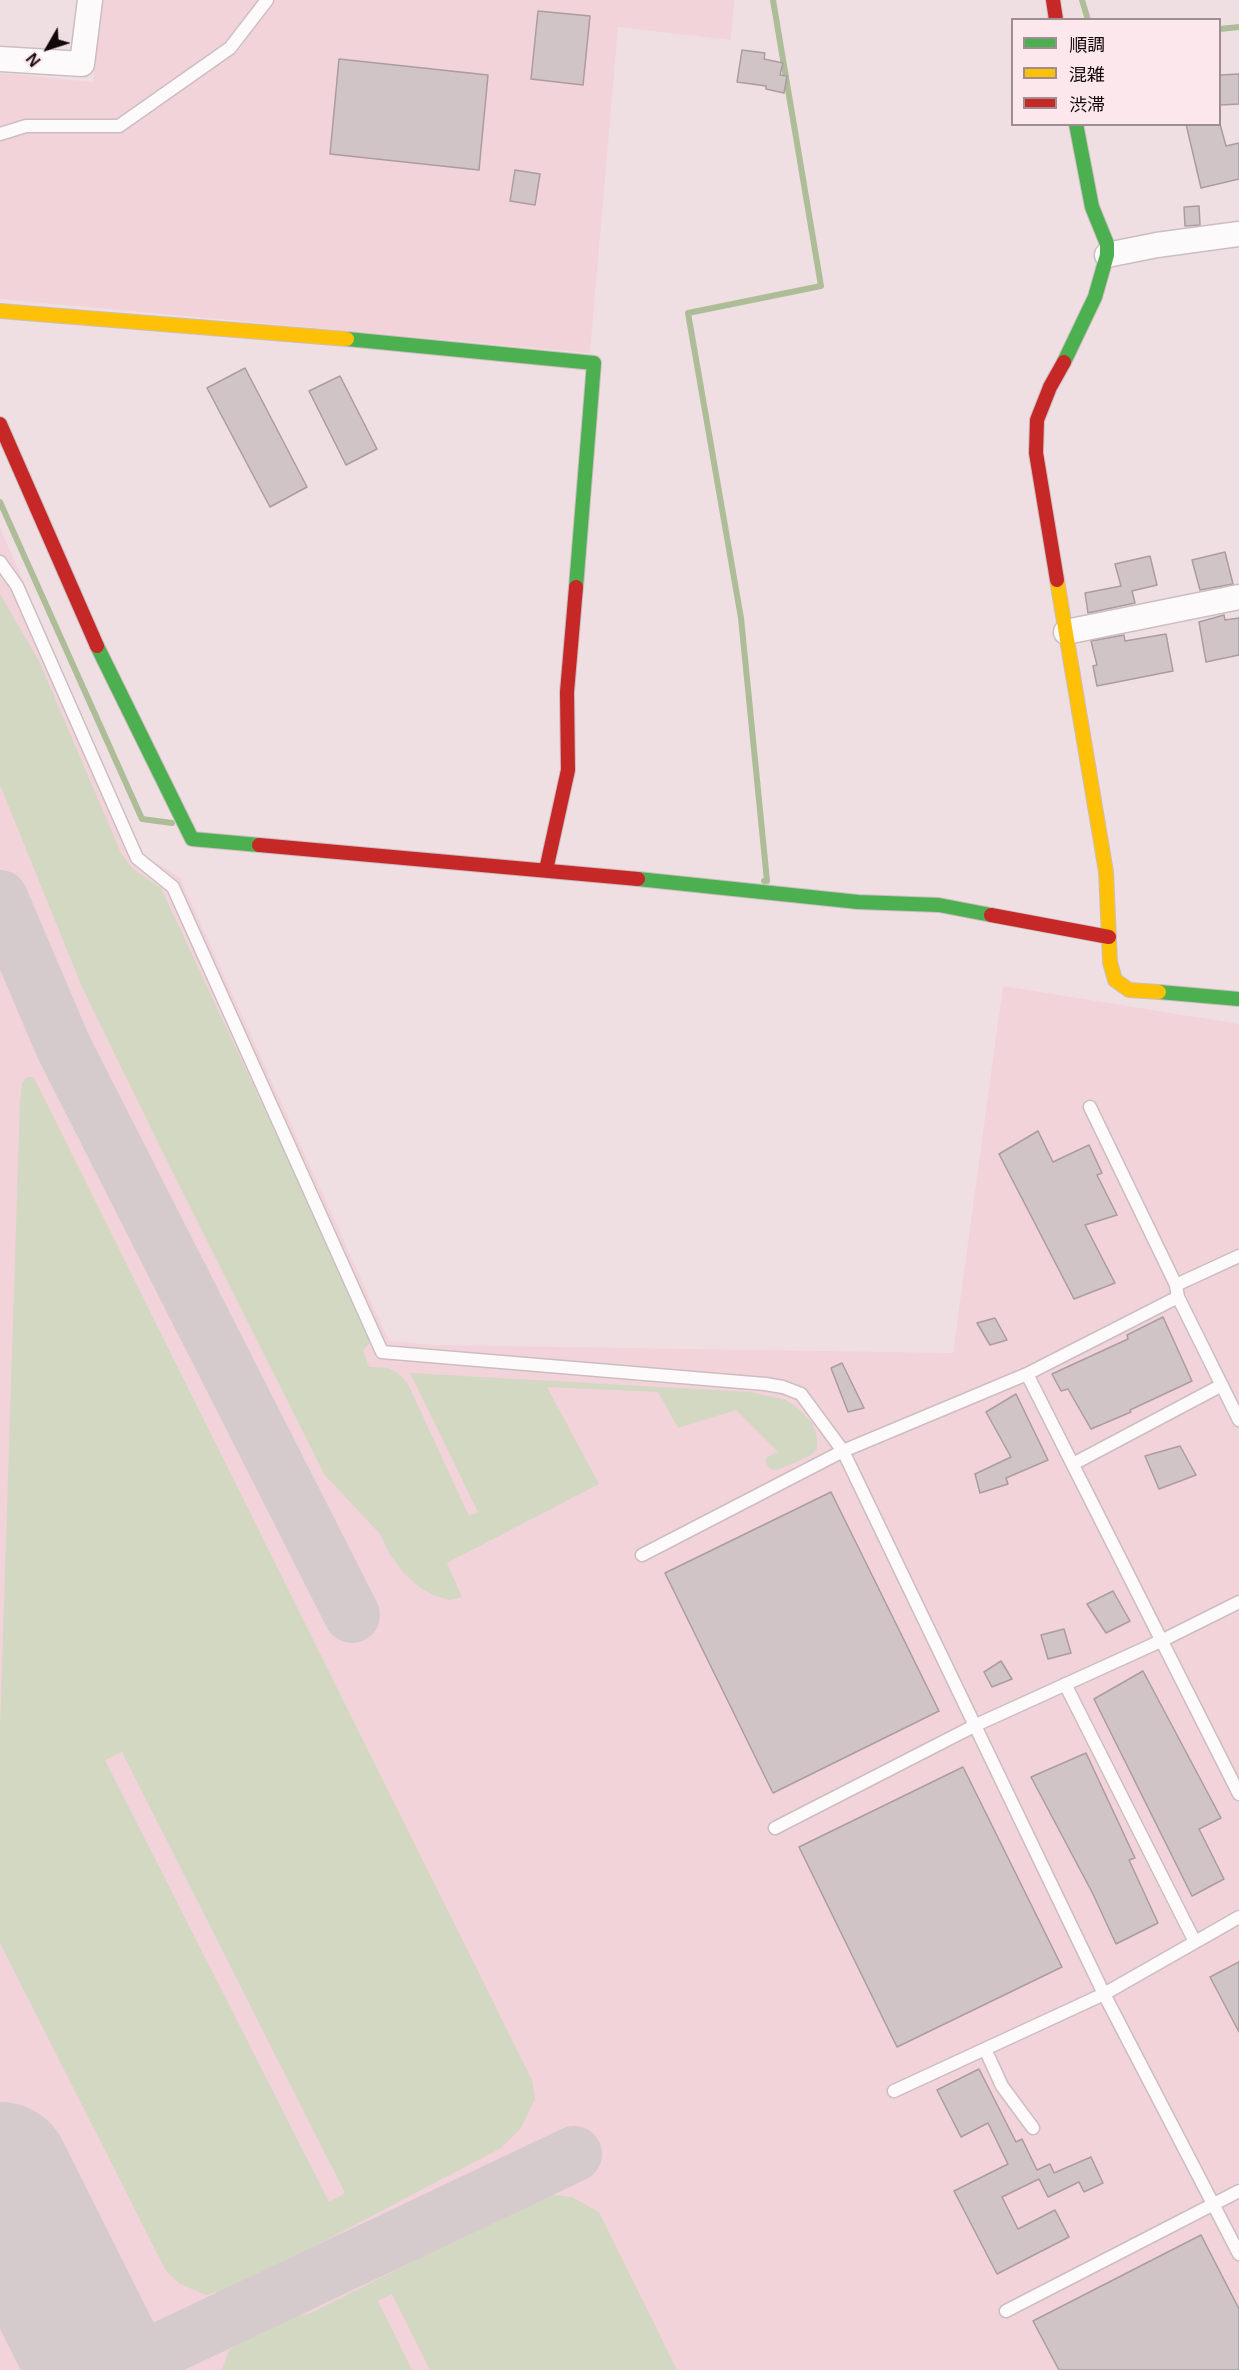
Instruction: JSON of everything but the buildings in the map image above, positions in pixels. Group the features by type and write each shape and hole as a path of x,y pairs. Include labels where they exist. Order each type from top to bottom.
{"street":[{"path":"0,59 82,64 90,0"},
{"path":"1053,0 1056,18"},
{"path":"1076,126 1092,207 1107,244 1107,255 1095,297 1050,387 1037,420 1036,453 1106,872 1110,962 1115,980 1130,990 1239,999"},
{"path":"1107,255 1157,245 1239,234"},
{"path":"0,311 423,345 594,363 567,692 568,770 546,870"},
{"path":"0,424 101,655 192,839 546,870 858,902 939,906 1109,937"},
{"path":"1066,632 1239,597"}],"lane":[{"path":"0,134 26,126 119,126 230,48 267,0"},
{"path":"0,466 15,459"},
{"path":"0,562 17,586 137,858 173,886 382,1352 783,1387 801,1394 843,1451 1104,1994 1239,2254"},
{"path":"1090,1107 1239,1420"},
{"path":"642,1555 843,1451 1027,1374 1239,1256"},
{"path":"1027,1374 1239,1794"},
{"path":"1073,1464 1222,1385"},
{"path":"775,1828 976,1725 1163,1640 1239,1602"},
{"path":"1065,1684 1195,1942"},
{"path":"894,2091 1104,1994 1239,1917"},
{"path":"985,2049 1002,2086 1033,2128"},
{"path":"1006,2311 1239,2191"}],"shaded area":[{"path":"100,0 734,0 731,40 618,27 590,353 0,299 0,73 93,82"},
{"path":"0,528 143,854 180,878 389,1341 434,1345 953,1353 1003,986 1239,1024 1239,2370 0,2370"}],"green space":[{"path":"0,594 39,661 121,853 132,868 161,888 370,1335 369,1344 363,1350 369,1367 389,1368 408,1384 469,1516 478,1512 410,1373 751,1392 786,1400 812,1423 817,1437 817,1449 810,1456 777,1470 770,1469 765,1462 767,1457 778,1452 736,1410 678,1428 658,1392 547,1387 599,1484 447,1563 462,1597 450,1600 435,1596 419,1587 403,1572 389,1553 380,1534 324,1474 82,987 0,785"},
{"path":"27,1077 33,1077 38,1086 532,2080 535,2099 521,2128 501,2148 239,2286 206,2295 180,2284 166,2271 0,1943 0,1729 22,1083","holes":["122,1752 345,2193 329,2202 105,1760"]},
{"path":"553,2195 572,2197 599,2212 677,2370 430,2370 392,2294 378,2301 412,2370 222,2370 228,2352 251,2329 292,2312 301,2315 309,2314 499,2218 514,2201"}],"waterway":[{"path":"764,881 767,881 741,618 688,313 821,286 773,0"},
{"path":"1082,0 1087,18"},
{"path":"1221,29 1239,27"},
{"path":"0,502 142,819 172,823"}],"taxiway":[{"path":"0,898 63,1046 352,1615"},
{"path":"119,2370 574,2154"}],"runway":[{"path":"0,2172 99,2370"}],"traffic: fast":[{"path":"1064,362 1095,297 1107,255 1107,244 1092,207 1076,126"},
{"path":"347,339 594,363 576,587"},
{"path":"97,646 192,839 259,845"},
{"path":"638,879 858,902 939,905 991,915"},
{"path":"1159,992 1239,999"}],"traffic: slow":[{"path":"0,311 347,339"},
{"path":"1057,580 1106,872 1110,962 1115,980 1129,990 1159,992"}],"traffic: jam":[{"path":"1053,0 1056,18"},
{"path":"1057,580 1036,453 1037,420 1050,387 1064,362"},
{"path":"0,424 97,646"},
{"path":"546,870 568,770 567,692 576,587"},
{"path":"259,845 638,879"},
{"path":"991,915 1109,937"}]}
